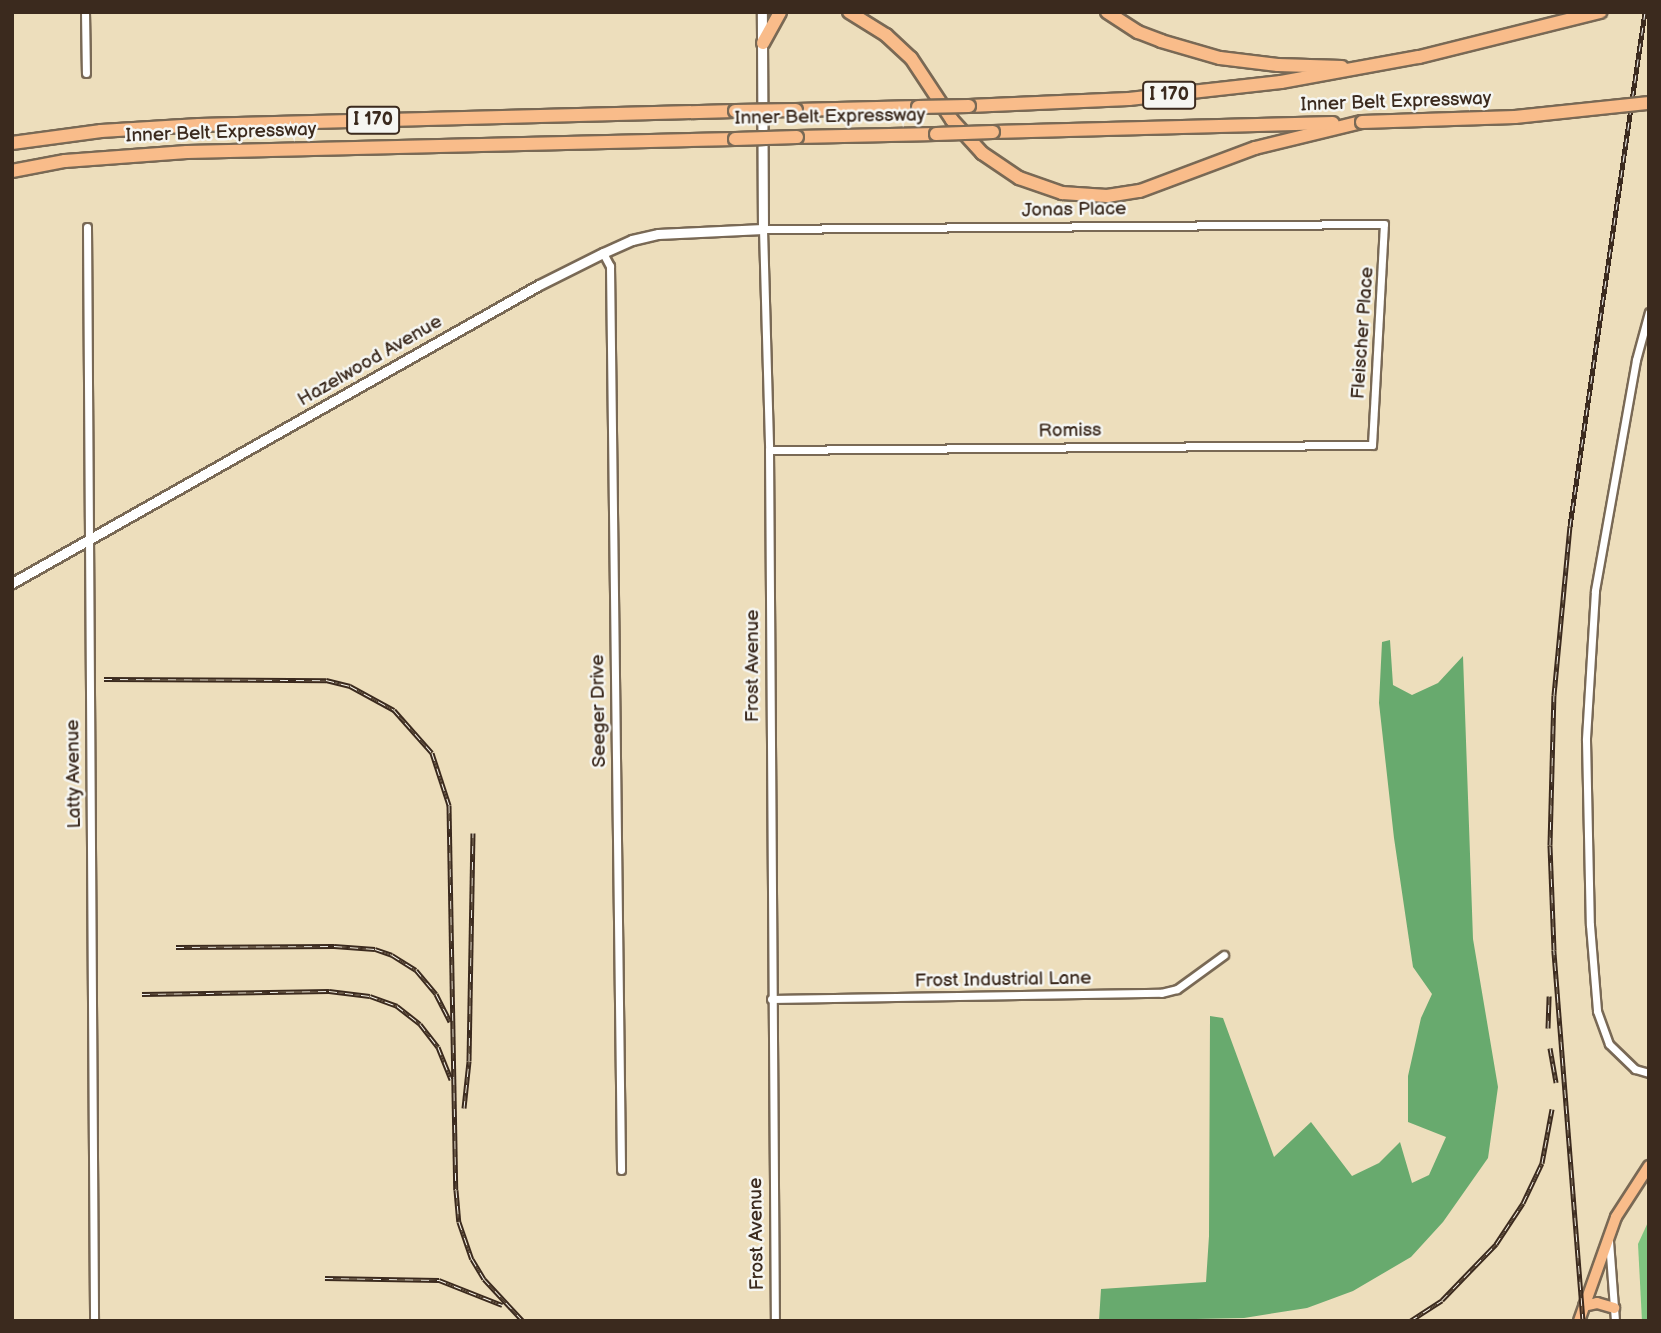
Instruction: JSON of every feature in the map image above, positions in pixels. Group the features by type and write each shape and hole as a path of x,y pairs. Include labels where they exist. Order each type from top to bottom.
{"highway":[{"path":"763,43 780,12"},
{"path":"849,12 886,35 911,58 952,120 982,153 1019,178 1062,193 1091,196 1140,191 1255,148 1362,122"},
{"path":"1107,12 1138,32 1220,58 1278,65 1367,67"},
{"name":"Inner Belt Expressway","path":"12,143 75,133 187,125 1069,103 1188,94 1367,67 1600,12"},
{"name":"Inner Belt Expressway","path":"12,171 65,161 187,152 1515,117 1649,103"}],"main road":[{"path":"1579,1321 1629,1192 1649,1166"},
{"path":"1584,1306 1597,1303 1614,1308"}],"street":[{"path":"85,12 86,74"},
{"name":"Frost Avenue","path":"761,15 769,450 775,1321"},
{"name":"Jonas Place","path":"763,229 1384,224"},
{"name":"Fleischer Place","path":"1371,444 1384,224"},
{"name":"Latty Avenue","path":"87,227 94,1321"},
{"name":"Hazelwood Avenue","path":"12,583 539,285 603,253 632,240 658,234 763,229"},
{"name":"Seeger Drive","path":"603,253 610,266 621,1170"},
{"path":"1649,312 1636,360 1595,591 1586,740 1590,922 1597,1011 1609,1044 1635,1069 1649,1073"},
{"name":"Romiss","path":"769,450 1371,444"},
{"name":"Frost Industrial Lane","path":"771,999 1161,993 1177,989 1224,955"},
{"path":"1609,1238 1615,1321"}],"green space":[{"path":"1390,640 1393,685 1412,695 1438,683 1463,656 1473,939 1498,1087 1488,1158 1443,1222 1411,1257 1353,1291 1307,1308 1244,1318 1099,1321 1101,1289 1206,1282 1209,1236 1210,1016 1223,1018 1274,1157 1311,1122 1352,1176 1379,1163 1400,1142 1412,1183 1429,1175 1446,1137 1408,1122 1408,1076 1421,1018 1432,994 1413,967 1394,838 1379,703 1382,642"},
{"path":"1649,1220 1649,1321 1642,1321 1638,1244"}],"railway":[{"path":"1583,1321 1554,950 1550,845 1554,695 1570,526 1645,12"},
{"path":"104,679 326,680 350,686 394,710 432,753 449,805 456,1190 459,1222 472,1259 484,1279 523,1321"},
{"path":"464,1108 469,1061 473,833"},
{"path":"176,947 334,946 375,949 392,955 416,970 436,994 450,1022"},
{"path":"142,994 329,991 370,996 397,1006 420,1024 438,1047 451,1079"},
{"path":"1548,1028 1549,996"},
{"path":"1550,1048 1556,1082"},
{"path":"1410,1321 1442,1300 1496,1244 1523,1203 1542,1163 1552,1109"},
{"path":"325,1278 439,1280 502,1305"}]}
